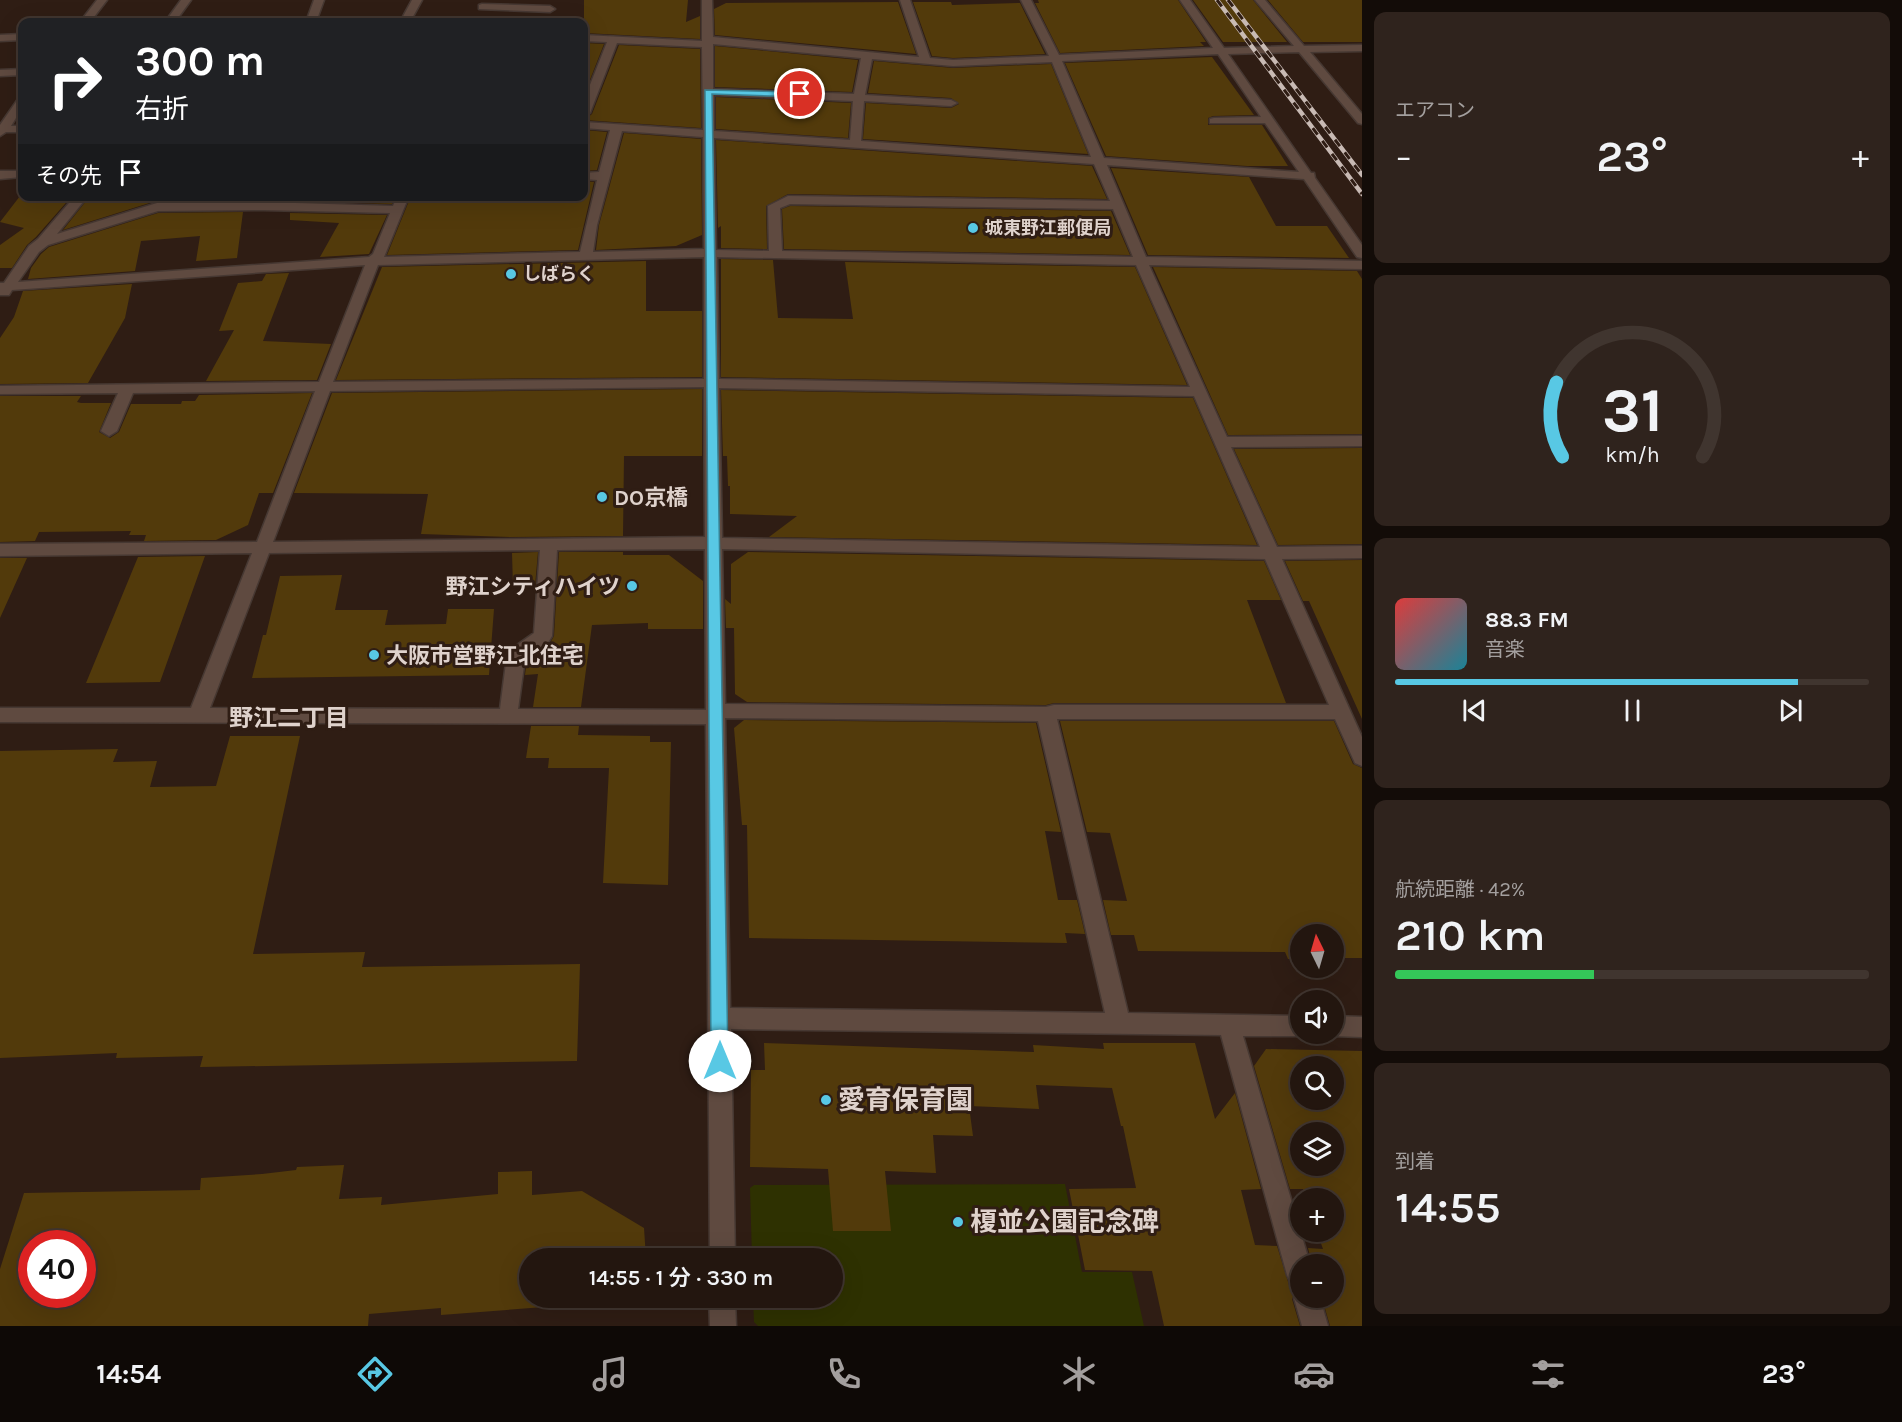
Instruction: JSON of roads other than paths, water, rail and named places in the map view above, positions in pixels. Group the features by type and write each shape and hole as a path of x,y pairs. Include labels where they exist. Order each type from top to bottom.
{"street":[{"path":"88,18 102,0"},
{"path":"173,18 186,0"},
{"path":"313,18 320,0"},
{"path":"407,18 417,0"},
{"path":"707,0 722,1248"},
{"path":"905,0 926,61"},
{"path":"1026,0 1056,59 1097,162 1362,758"},
{"path":"1185,0 1310,176 1362,254"},
{"path":"1260,0 1362,121"},
{"path":"482,7 552,5"},
{"path":"0,38 18,37"},
{"path":"588,38 707,42 953,63 1221,51 1362,48"},
{"path":"588,103 613,39"},
{"path":"855,144 859,98 867,55"},
{"path":"0,73 18,72"},
{"path":"708,92 951,104"},
{"path":"2,131 18,107"},
{"path":"1214,121 1270,120"},
{"path":"588,125 1310,176"},
{"path":"586,256 603,177 617,127"},
{"path":"2,131 18,129"},
{"path":"0,175 18,174"},
{"path":"588,176 603,177"},
{"path":"776,255 774,206 788,200 1116,205"},
{"path":"0,297 29,255 78,201"},
{"path":"157,207 163,201"},
{"path":"198,715 373,261 379,255 401,201"},
{"path":"43,242 157,207 263,206 398,210"},
{"path":"5,287 373,261 586,256 710,254 1362,265"},
{"path":"0,390 711,383 1200,392"},
{"path":"109,431 127,390"},
{"path":"1222,442 1362,441"},
{"path":"0,550 713,543 1271,553 1362,552"},
{"path":"508,716 516,655 543,636 549,544"},
{"path":"0,715 508,716 1342,712"},
{"path":"1046,714 1119,1023"},
{"path":"719,1018 1290,1026"},
{"path":"1229,1025 1294,1254"},
{"path":"1344,1026 1362,1027"},
{"path":"722,1308 723,1326"},
{"path":"1310,1308 1315,1326"}],"railway":[{"path":"1217,0 1362,194"},
{"path":"1228,0 1362,175"}],"place":[{"name":"城東野江郵便局","path":"973,228"},
{"name":"しばらく","path":"511,274"},
{"name":"DO京橋","path":"602,497"},
{"name":"野江シティハイツ","path":"632,586"},
{"name":"大阪市営野江北住宅","path":"374,655"},
{"name":"愛育保育園","path":"826,1100"},
{"name":"榎並公園記念碑","path":"958,1222"}],"district":[{"name":"野江二丁目","path":"289,718"}]}
